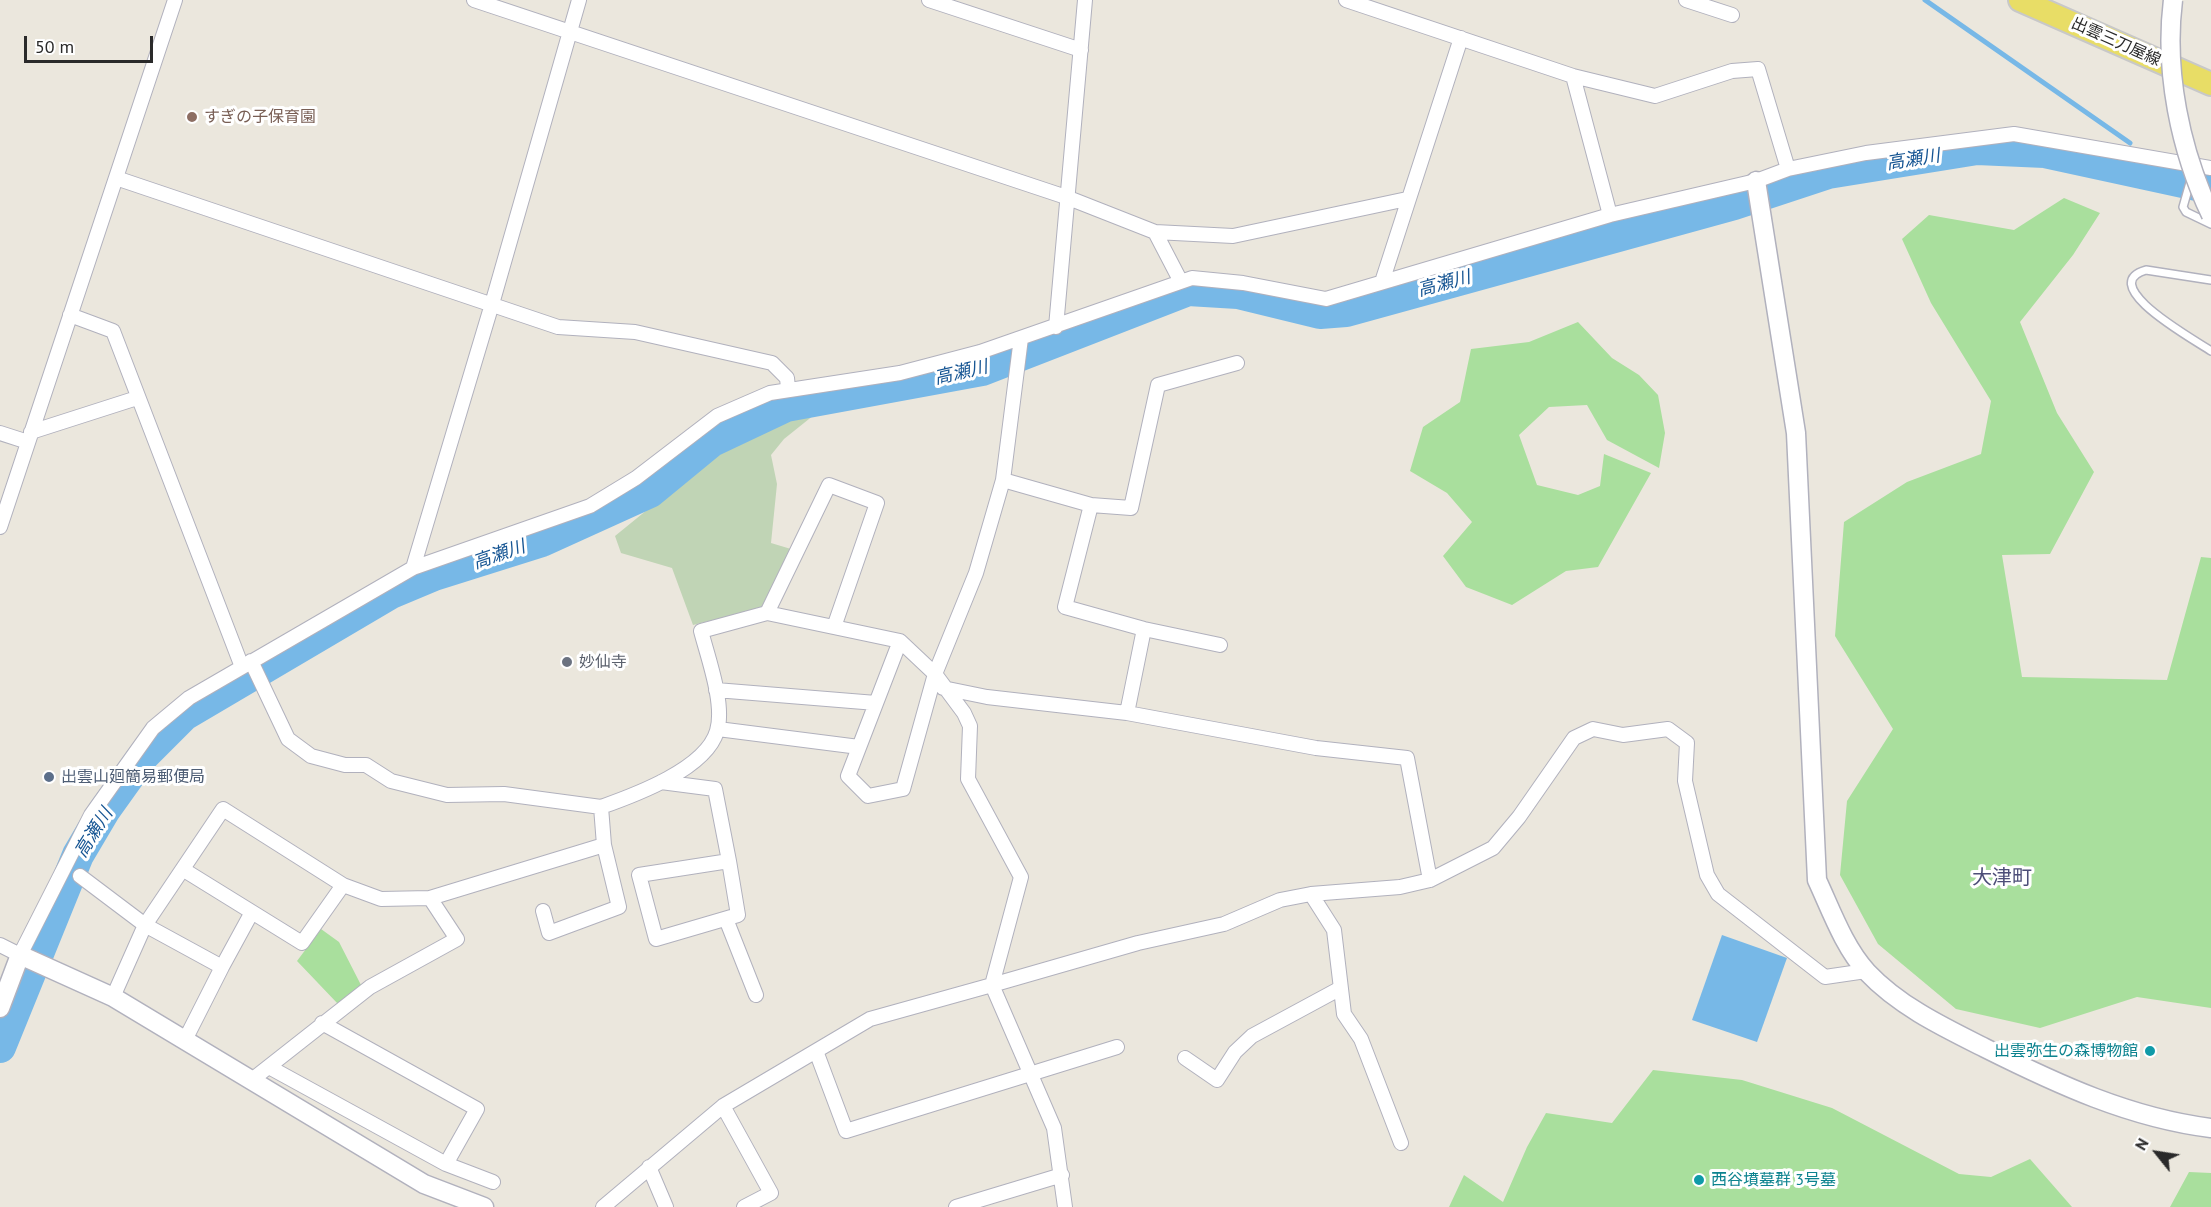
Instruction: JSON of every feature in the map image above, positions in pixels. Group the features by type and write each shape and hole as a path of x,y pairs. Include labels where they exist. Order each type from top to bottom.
{"main road":[{"name":"出雲三刀屋線","path":"2020,0 2211,84"}],"street":[{"path":"0,527 175,0"},
{"path":"474,0 1066,197 1155,232 1233,236 1407,200"},
{"path":"413,568 579,0"},
{"path":"929,0 1081,50"},
{"path":"1056,327 1085,0"},
{"path":"1346,0 1573,76 1655,96 1732,71 1758,69 1788,169"},
{"path":"1686,0 1732,15"},
{"path":"2173,0 2170,52 2177,110 2202,196 2211,215"},
{"path":"1382,282 1461,38"},
{"path":"1573,76 1610,215"},
{"path":"0,1008 20,955 91,815 153,728 189,698 413,568 590,506 636,478 717,416 770,393 788,388 900,373 980,352 1056,327 1180,280 1192,278 1243,283 1326,299 1610,215 1758,192 1788,169 1876,151 2014,134 2194,172 2211,168"},
{"path":"116,178 558,327 635,332 772,363 787,378 788,388"},
{"path":"1758,192 1796,433 1817,880 1840,930 1866,971 1900,1001 1944,1027 2017,1064 2108,1104 2179,1124 2211,1128"},
{"path":"1155,232 1180,280"},
{"path":"70,315 113,332 137,398 247,664 288,739 311,756 345,765 366,765 390,781 447,795 504,794 601,807 680,773 713,741 718,729 716,690 701,631 767,613 900,641 935,674 943,688 964,713 970,726 968,780 1021,877 992,985 1054,1128 1065,1207"},
{"path":"900,641 848,776 868,796 903,789 935,674 976,573 1003,480 1021,338"},
{"path":"1003,480 1091,505 1131,508 1158,385 1238,363"},
{"path":"0,433 30,437 137,398"},
{"path":"767,613 829,485 877,503 834,627"},
{"path":"1091,505 1065,607 1144,629 1220,645"},
{"path":"1127,713 1144,629"},
{"path":"943,688 987,697 1127,713 1316,748 1407,758 1430,879"},
{"path":"716,690 876,703"},
{"path":"718,729 859,747"},
{"path":"603,1207 723,1106 870,1019 1138,944 1224,924 1280,900 1311,894 1400,887 1430,879 1493,848 1519,818 1574,738 1593,729 1623,735 1668,729 1687,743 1685,781 1707,875 1718,894 1825,977 1866,971"},
{"path":"661,782 715,789 729,861 738,915 656,939 639,875 729,861"},
{"path":"543,911 549,933 619,907 604,845 601,807"},
{"path":"113,997 145,925 223,809 343,885 381,899 429,898 604,845"},
{"path":"184,870 302,943 343,885"},
{"path":"80,876 145,925 222,967"},
{"path":"1311,894 1334,930 1339,989 1344,1014 1361,1039 1401,1143"},
{"path":"253,1079 370,987 458,939 429,898"},
{"path":"185,1040 252,912"},
{"path":"726,919 756,994"},
{"path":"0,945 113,997 253,1079 424,1184 484,1207"},
{"path":"1185,1058 1217,1080 1235,1052 1252,1036 1339,989"},
{"path":"322,1023 477,1109 446,1164"},
{"path":"816,1051 846,1131 1030,1072 1117,1047"},
{"path":"269,1067 446,1164 493,1182"},
{"path":"723,1106 771,1193 744,1207"},
{"path":"649,1167 666,1207"},
{"path":"956,1207 1062,1175"}],"lane":[{"path":"2194,172 2183,200 2186,212 2211,224"},
{"path":"2211,280 2146,270 2138,273 2132,280 2132,288 2143,305 2211,351"}],"green space":[{"path":"2064,198 2100,213 2073,255 2020,322 2057,413 2094,472 2050,554 2002,555 2022,677 2167,680 2201,557 2211,558 2211,1008 2137,997 2040,1028 1956,1009 1878,944 1840,875 1847,801 1893,729 1835,636 1844,522 1907,482 1981,454 1991,401 1931,303 1902,239 1929,215 2014,230"},
{"path":"1578,322 1612,358 1639,375 1658,395 1665,433 1659,468 1607,440 1587,405 1549,407 1519,435 1537,485 1578,495 1600,486 1604,454 1651,473 1598,567 1566,571 1512,605 1466,587 1443,556 1472,522 1447,493 1410,471 1423,427 1460,402 1471,349 1529,342"},
{"path":"808,403 814,415 784,439 771,455 777,484 771,543 791,549 761,608 693,625 672,568 621,553 615,536 658,501 654,493 714,443 786,409"},
{"path":"321,929 339,942 361,985 338,1004 297,961"},
{"path":"1653,1070 1742,1080 1832,1108 1959,1174 1991,1177 2030,1159 2072,1207 1449,1207 1464,1175 1503,1202 1527,1147 1546,1113 1612,1123"},
{"path":"2189,1172 2211,1173 2211,1207 2170,1207"}],"water":[{"path":"1722,935 1787,958 1757,1042 1692,1020"}],"waterway":[{"path":"1925,0 2130,143"},
{"name":"高瀬川","path":"0,1047 78,855 104,811 144,755 184,715 391,593 434,575 542,541 650,492 712,441 786,406 982,370 1188,290 1238,293 1320,313 1346,311 1734,204 1828,173 1977,149 2045,152 2211,188"},
{"path":"2148,165 2161,179"}],"place":[{"name":"すぎの子保育園","path":"192,117"},
{"name":"妙仙寺","path":"567,662"},
{"name":"出雲山廻簡易郵便局","path":"49,777"},
{"name":"出雲弥生の森博物館","path":"2150,1051"},
{"name":"西谷墳墓群 3号墓","path":"1699,1180"}],"district":[{"name":"大津町","path":"2002,878"}]}
